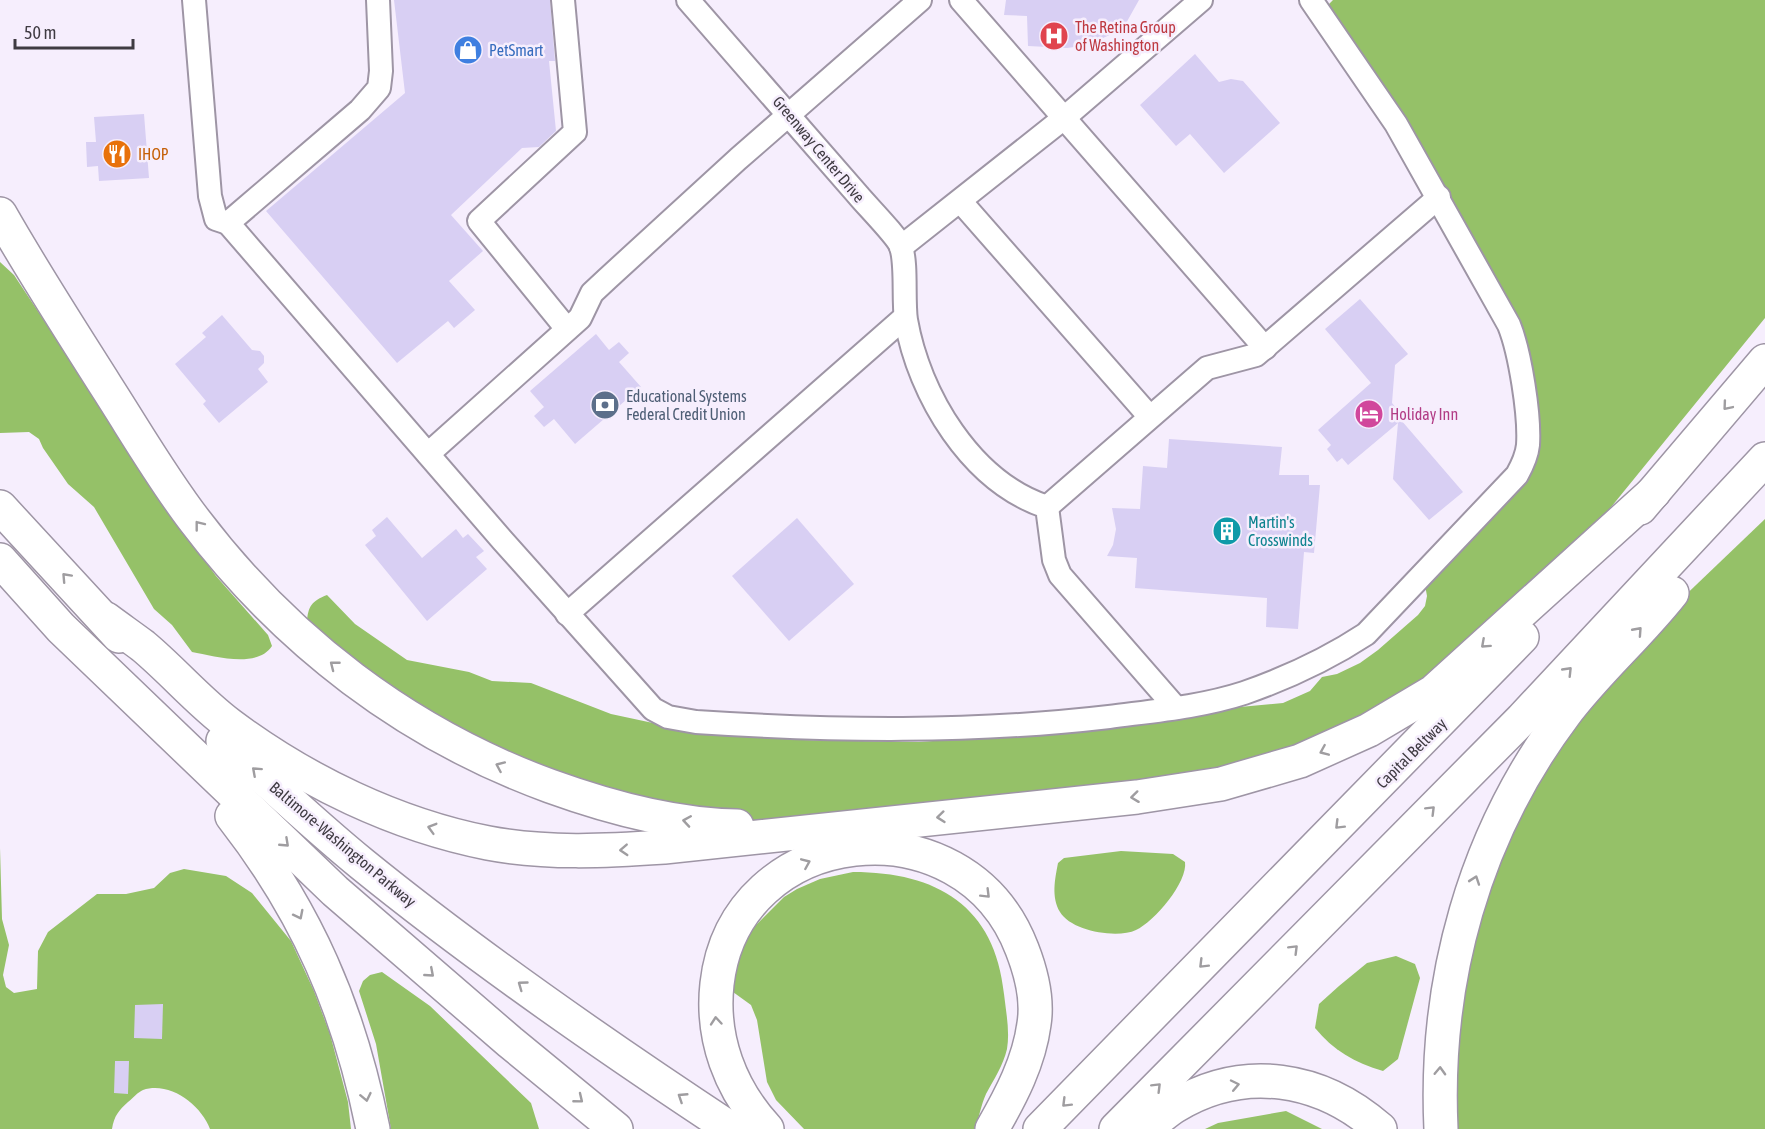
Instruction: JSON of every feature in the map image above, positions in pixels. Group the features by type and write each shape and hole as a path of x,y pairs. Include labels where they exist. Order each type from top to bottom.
{"highway":[{"path":"0,214 94,367 194,520 236,572 276,615 370,693 422,726 472,753 572,794 649,813 722,826 829,828"},
{"name":"Capital Beltway","path":"1040,1129 1481,681 1654,492 1765,361"},
{"path":"1116,1129 1522,719 1765,459"},
{"path":"1441,1129 1440,1049 1452,958 1467,905 1497,826 1532,763 1564,715 1662,605 1765,474"},
{"path":"106,620 142,646 228,724 276,756 332,788 423,826 488,843 598,851 719,842 829,828 1171,793 1221,784 1300,761 1369,730 1433,692 1654,492"},
{"name":"Baltimore-Washington Parkway","path":"0,507 106,620 134,656 201,721 362,863 542,999 731,1129"},
{"name":"Baltimore-Washington Parkway","path":"0,560 61,628 335,891 510,1042 616,1129"},
{"path":"61,628 134,714 226,808 261,854 289,897 318,952 337,995 353,1041 373,1129"},
{"path":"767,1129 739,1092 718,1038 715,1004 719,970 730,937 742,917 766,889 802,864 830,854 876,847 919,852 953,867 984,891 1010,921 1019,939 1028,964 1035,1001 1035,1023 1023,1070 992,1129"},
{"path":"1146,1129 1174,1106 1194,1097 1238,1083 1278,1081 1300,1084 1323,1092 1349,1105 1380,1129"}],"street":[{"path":"194,0 210,196 216,219 228,223 642,699 659,713 681,721 777,727 946,730 1035,724 1176,708 1242,694 1276,681 1341,650 1366,634 1517,475 1525,457 1528,433 1513,335 1439,197 1396,124 1311,0"},
{"path":"228,223 360,110 379,88 381,71 378,0"},
{"path":"564,0 575,132 479,221 567,330"},
{"name":"Greenway Center Drive","path":"688,0 789,114 901,247"},
{"path":"428,454 580,318 592,293 789,114 920,0"},
{"path":"961,0 1265,348"},
{"path":"1047,507 1030,501 1010,488 977,460 937,408 923,381 905,317 901,247 962,202 1064,118 1190,4"},
{"path":"1047,507 1149,416 1207,368 1257,356 1439,197"},
{"path":"962,202 1149,416"},
{"path":"567,614 905,317"},
{"path":"1047,507 1054,560 1060,575 1176,708"}],"green space":[{"path":"1333,0 1765,0 1765,318 1546,587 1433,692 1259,774 722,826 472,753 307,622 308,612 312,605 327,595 355,624 407,660 469,672 492,681 531,683 611,714 695,732 802,740 919,742 1127,727 1195,717 1240,707 1283,703 1310,691 1322,677 1337,674 1360,663 1418,615 1425,606 1427,596 1423,574 1517,475 1517,350 1327,6"},
{"path":"0,262 14,275 180,526 216,576 268,635 272,646 265,653 246,659 235,659 192,652 172,625 154,609 94,507 68,484 39,439 29,432 0,433"},
{"path":"1765,519 1765,1129 1456,1129 1455,1051 1479,909 1548,755 1673,607"},
{"path":"0,848 2,919 9,945 3,975 6,987 14,993 37,989 38,951 48,932 97,894 126,894 154,888 170,873 184,869 226,876 252,893 291,941 314,991 330,1034 348,1102 351,1129 210,1129 200,1112 183,1097 164,1089 153,1088 141,1091 125,1105 116,1117 112,1129 0,1129"},
{"path":"1121,851 1173,854 1185,862 1176,890 1160,910 1136,930 1118,934 1095,932 1066,919 1055,900 1058,863 1064,858"},
{"path":"853,872 911,879 935,887 957,900 974,917 988,938 998,963 1004,994 1008,1042 1003,1061 986,1094 975,1129 804,1129 776,1100 767,1082 757,1020 751,1005 733,992 734,963 753,928 784,897 820,879"},
{"path":"1396,956 1415,964 1420,978 1398,1059 1383,1071 1345,1055 1315,1028 1319,1004 1339,986 1367,963"},
{"path":"382,972 430,1006 531,1103 539,1129 391,1129 376,1044 359,991 363,981 370,975"},
{"path":"1286,1111 1322,1129 1205,1129 1218,1123"}],"building":[{"path":"394,0 550,0 555,61 549,61 556,131 539,147 522,148 451,215 483,251 449,281 475,310 454,328 448,321 397,363 266,211 405,93"},
{"path":"1006,0 1139,0 1125,25 1116,32 1088,45 1067,48 1028,46 1027,16 1004,15"},
{"path":"1195,54 1219,82 1231,79 1243,81 1280,123 1224,173 1190,134 1176,146 1140,105"},
{"name":"IHOP","path":"144,114 149,178 99,181 98,166 87,167 86,142 96,142 94,117"},
{"name":"Holiday Inn","path":"1360,299 1408,354 1395,365 1392,403 1404,418 1401,420 1463,492 1429,520 1393,479 1398,423 1348,465 1342,458 1337,462 1327,449 1331,445 1318,430 1371,383 1325,329"},
{"path":"222,315 252,350 260,351 264,356 264,363 258,369 268,382 219,423 203,404 206,401 175,364 206,337 202,333"},
{"path":"596,334 609,350 619,342 629,353 619,362 641,387 575,444 554,419 544,427 534,416 544,407 530,391"},
{"name":"Martin's Crosswinds","path":"1169,439 1282,447 1279,475 1309,475 1309,485 1320,485 1314,553 1304,552 1298,629 1266,627 1267,598 1135,588 1137,558 1107,556 1113,545 1116,529 1112,508 1140,509 1143,466 1167,468"},
{"path":"387,517 422,558 456,529 463,538 468,534 484,551 476,557 487,569 427,621 365,545 376,536 372,530"},
{"path":"797,518 854,584 789,641 732,576"},
{"path":"163,1004 162,1039 134,1038 135,1005"},
{"path":"115,1061 129,1061 128,1094 114,1093"}],"place":[{"name":"The Retina Group of Washington","path":"1054,36"},
{"name":"PetSmart","path":"468,50"},
{"name":"IHOP","path":"117,154"},
{"name":"Educational Systems Federal Credit Union","path":"605,405"},
{"name":"Holiday Inn","path":"1369,414"},
{"name":"Martin's Crosswinds","path":"1227,531"}]}
